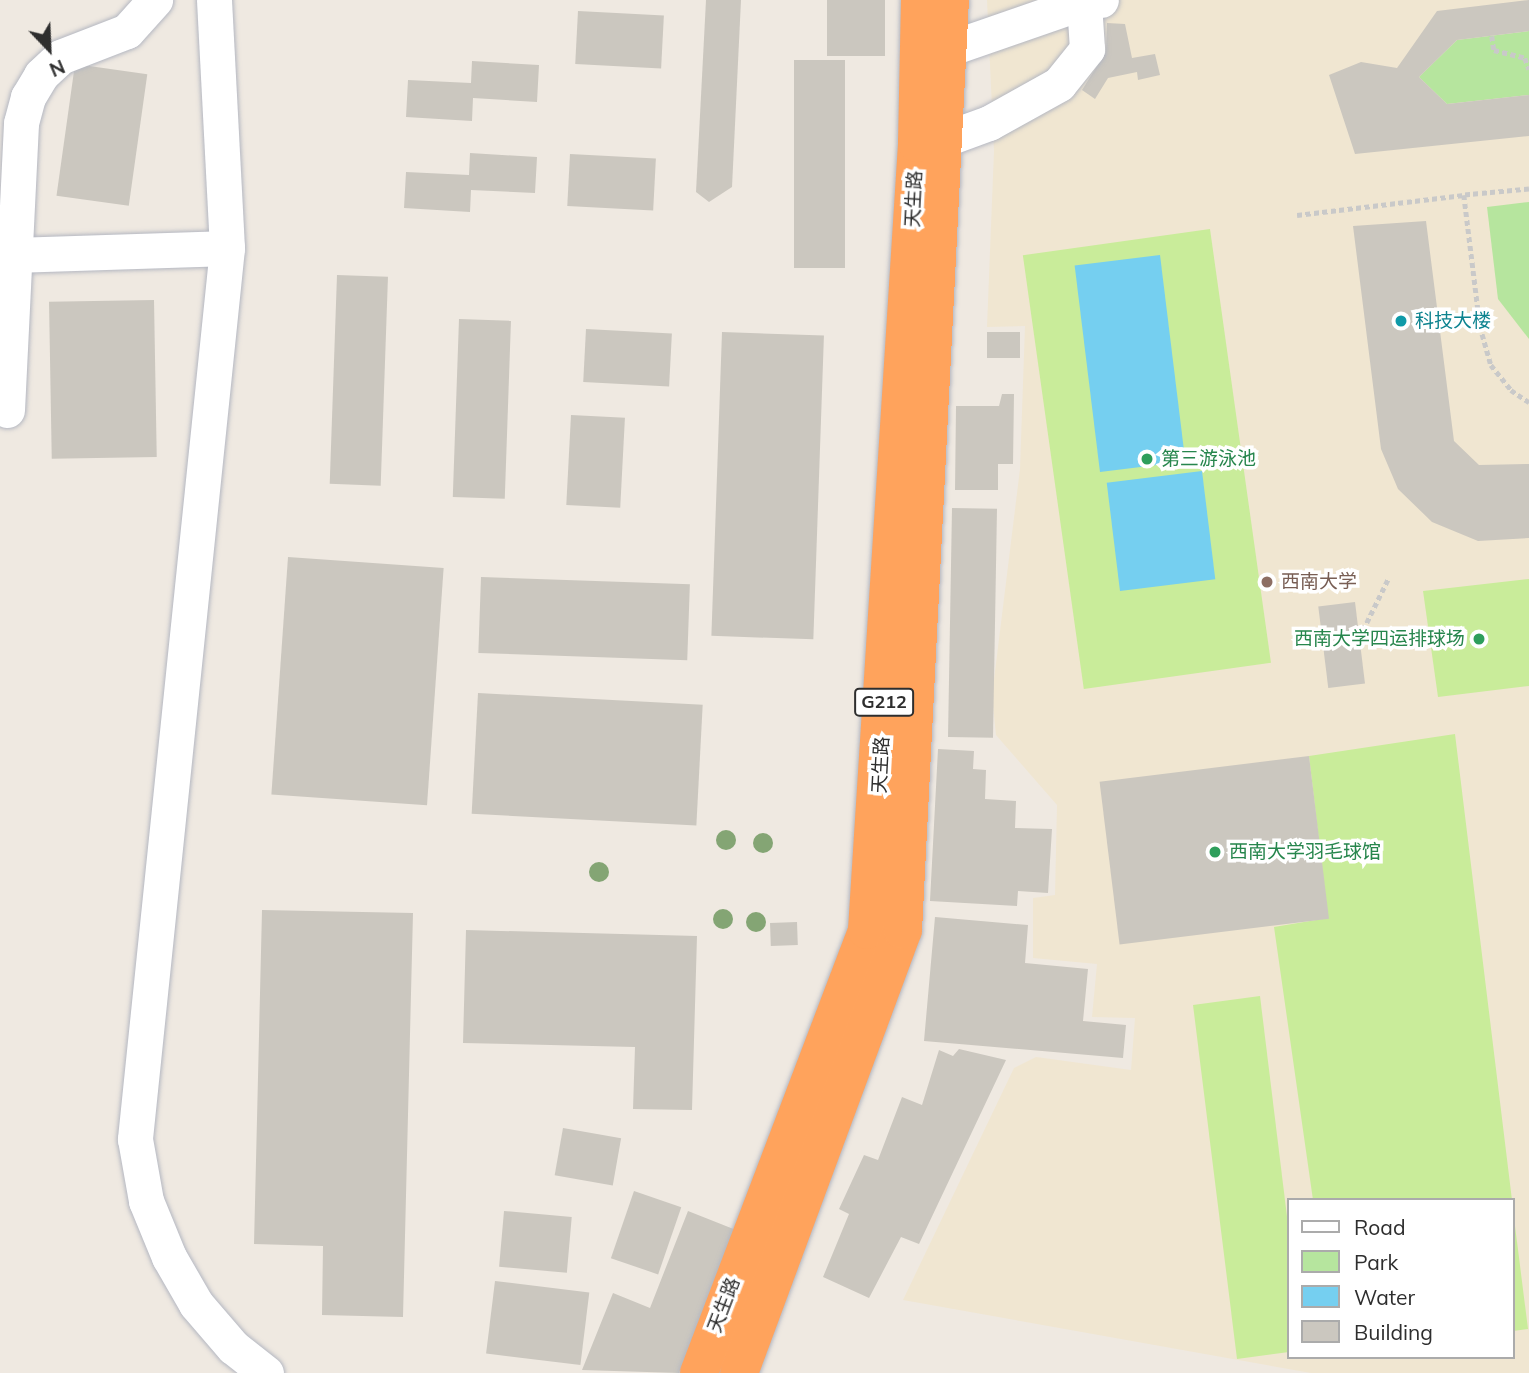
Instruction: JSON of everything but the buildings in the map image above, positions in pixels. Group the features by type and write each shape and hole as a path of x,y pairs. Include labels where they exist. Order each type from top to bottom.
{"highway":[{"name":"天生路","path":"920,0 934,54"},
{"name":"天生路","path":"739,1373 903,930 934,54 950,0"},
{"name":"天生路","path":"699,1373 867,930 931,141"}],"street":[{"path":"7,410 21,122 28,97 41,75 61,57 127,31 155,0"},
{"path":"214,0 227,248 135,1139 146,1201 183,1281 196,1304 233,1347 266,1373"},
{"path":"931,141 1011,112 1059,84 1087,49 1093,1 934,54"},
{"path":"15,256 227,248"}],"path":[{"path":"1492,36 1494,50 1525,58 1529,69"},
{"path":"1297,215 1529,189"},
{"path":"1464,195 1480,326 1491,365 1511,390 1529,402"},
{"path":"1359,638 1388,579"}],"shaded area":[{"name":"西南大学","path":"987,0 1529,0 1529,1373 1311,1373 903,1300 1014,1068 1036,1057 1131,1070 1135,1018 1092,1017 1097,964 1033,958 1033,898 1055,895 1057,805 996,735 992,696 1020,469 1025,326 987,327 994,151"}],"green space":[{"path":"1529,31 1529,95 1447,104 1419,77 1457,40"},
{"path":"1529,202 1529,339 1498,299 1487,207"},
{"name":"第三游泳池","path":"1210,229 1271,663 1084,689 1023,255"},
{"name":"西南大学四运排球场","path":"1529,579 1529,686 1438,697 1423,591"},
{"path":"1455,734 1512,1198 1313,1198 1274,927 1328,918 1309,756"},
{"path":"1260,996 1288,1225 1288,1352 1237,1359 1193,1005"},
{"path":"1515,1226 1528,1329 1515,1331"}],"water":[{"path":"1160,255 1185,461 1100,472 1075,265"},
{"path":"1202,471 1215,579 1120,591 1107,483"}],"place":[{"name":"科技大楼","path":"1401,321"},
{"name":"第三游泳池","path":"1147,459"},
{"name":"西南大学","path":"1267,582"},
{"name":"西南大学四运排球场","path":"1479,639"},
{"name":"西南大学羽毛球馆","path":"1215,852"}]}
